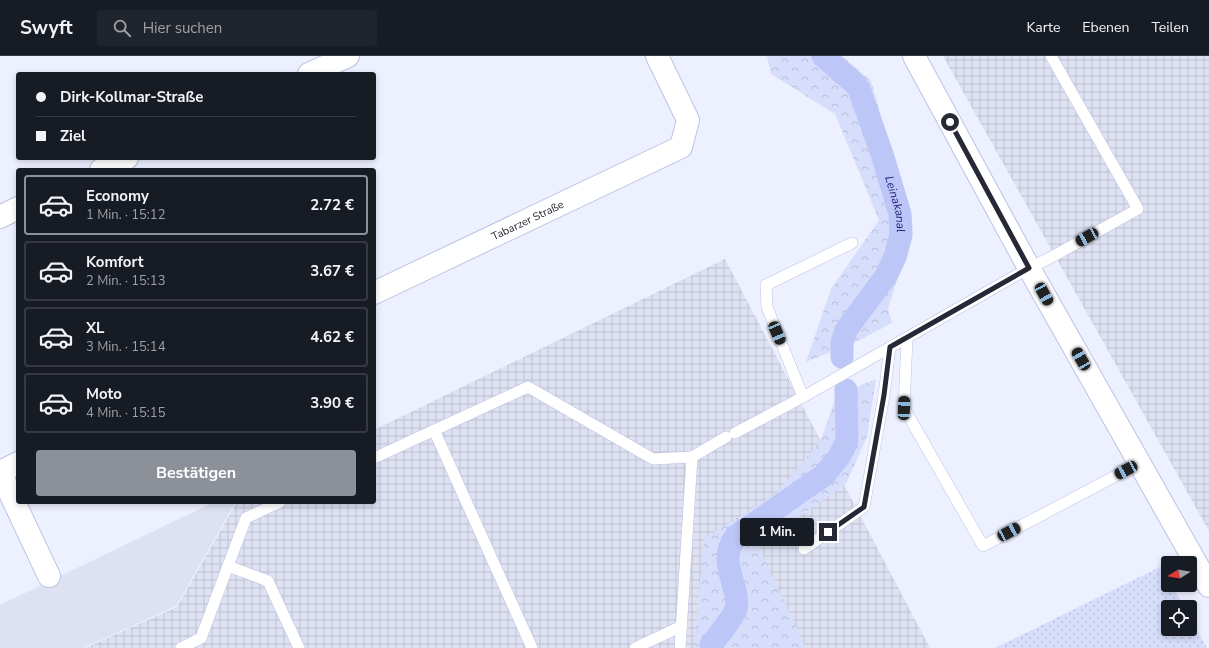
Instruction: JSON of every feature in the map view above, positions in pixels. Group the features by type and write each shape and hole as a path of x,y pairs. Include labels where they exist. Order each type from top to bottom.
{"street":[{"path":"313,72 348,56"},
{"name":"Tabarzer Straße","path":"376,292 682,147 688,120 657,56"},
{"path":"914,56 1029,268 1209,586"},
{"path":"105,168 123,160"},
{"path":"0,217 16,209"},
{"path":"16,464 0,472 49,576"}],"lane":[{"path":"376,457 528,387 653,459 692,457 803,397 1029,268 1138,209 1051,56"},
{"path":"803,397 767,307 766,285 852,243"},
{"path":"907,338 904,408 983,546 1140,463"},
{"path":"804,548 864,507 884,395 890,347"},
{"path":"434,430 532,648"},
{"path":"680,648 692,457"},
{"path":"181,648 201,638 246,518 276,504"},
{"path":"228,566 268,581 299,648"},
{"path":"635,648 682,626"}],"shaded area":[{"path":"943,56 1209,56 1209,531"},
{"path":"725,259 930,648 85,648 177,607 236,504 376,504 376,429"},
{"path":"210,504 234,504 176,606 83,648 0,648 0,605"}],"green space":[{"path":"767,56 842,56 871,81 913,227 888,309 892,323 860,340 806,362 831,289 879,220 835,114 771,74"},
{"path":"876,379 867,437 846,484 758,545 806,648 694,648 704,538 776,494 821,440 836,396"},
{"path":"1161,566 1161,592 1176,592 1180,600 1161,600 1161,636 1197,636 1197,630 1207,648 995,648"}],"waterway":[{"name":"Leinakanal","path":"823,56 859,89 883,157 900,214 901,235 895,257 886,276 846,330 842,343 842,357"},
{"name":"Leinakanal","path":"711,648 711,645 732,617 737,607 737,600 728,564 731,544 735,537 823,476 839,457 847,441 846,390"}],"route":[{"path":"828,532 864,507 884,395 890,347 1029,268 950,122"}]}
